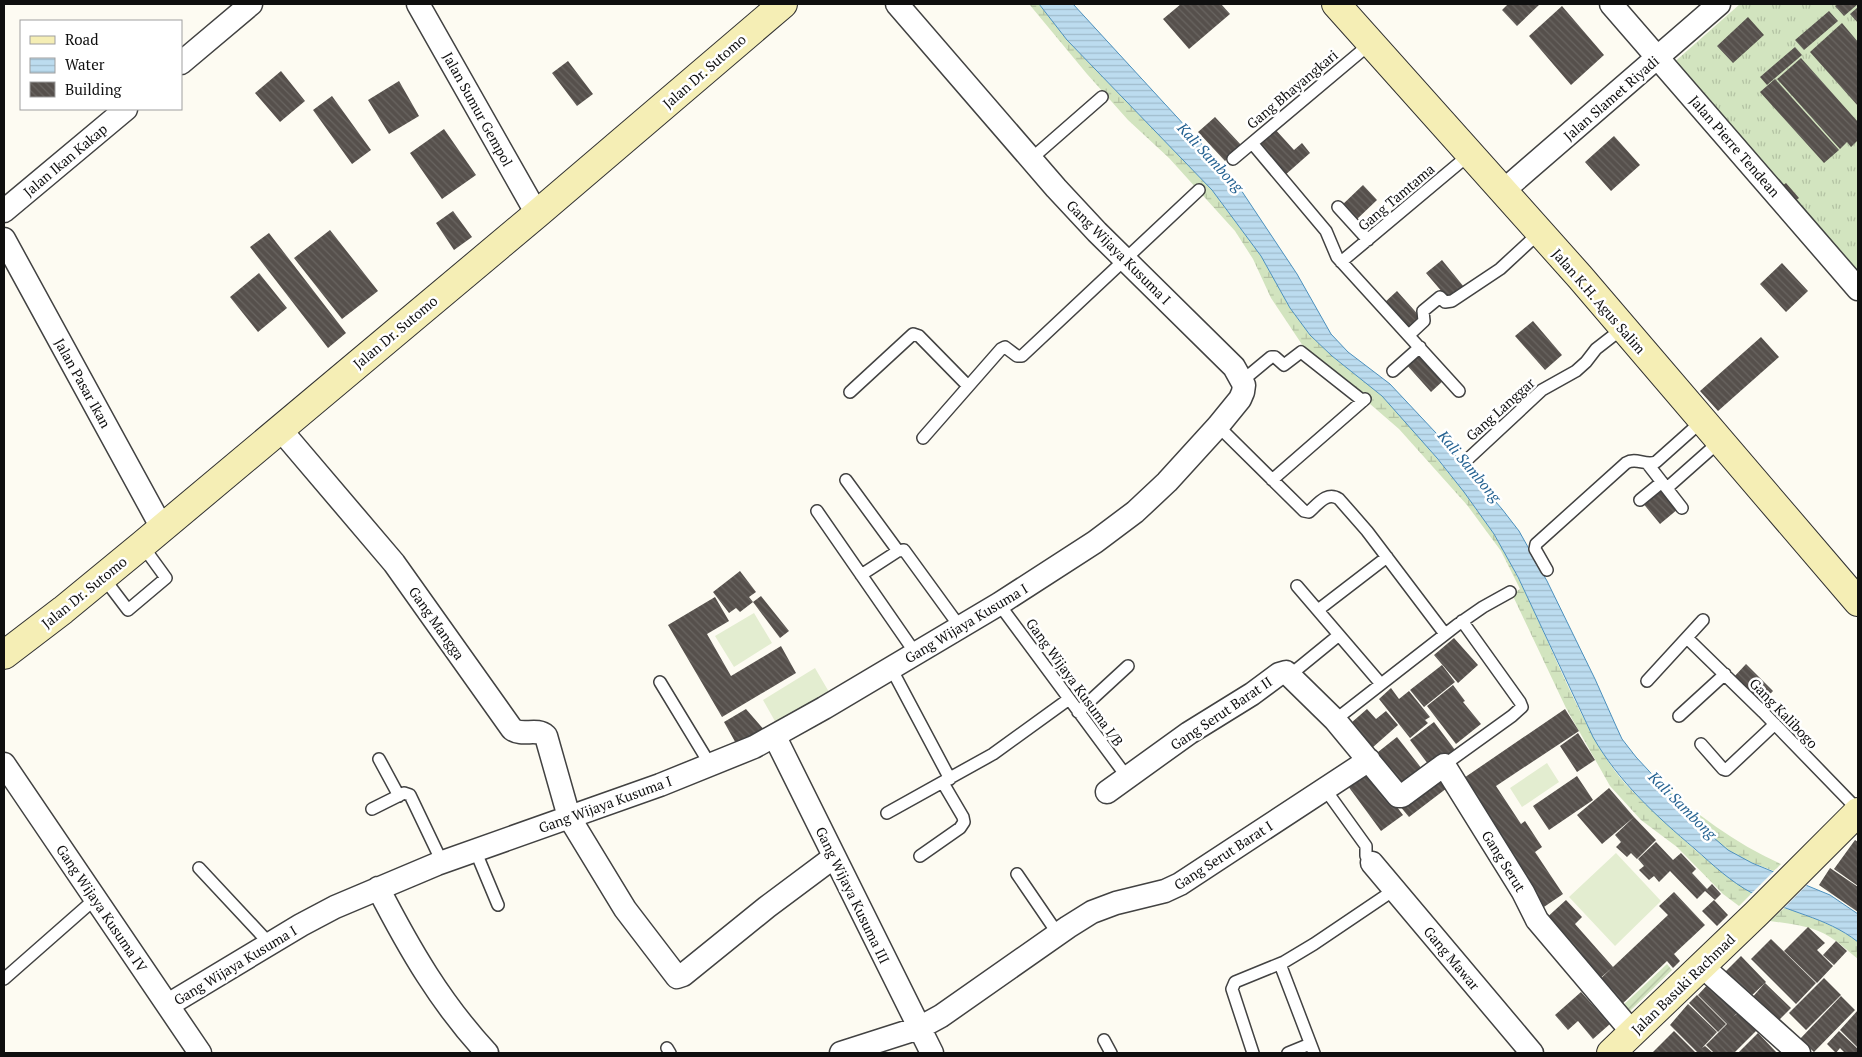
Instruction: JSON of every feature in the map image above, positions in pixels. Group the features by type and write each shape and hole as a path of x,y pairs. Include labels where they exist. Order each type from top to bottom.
{"main road":[{"name":"Jalan Dr. Sutomo","path":"4,655 103,578 537,214 783,4"},
{"name":"Jalan K.H. Agus Salim","path":"1336,4 1540,232 1858,602"},
{"name":"Jalan Basuki Rachmad","path":"1611,1053 1804,866 1855,820"}],"street":[{"path":"182,61 251,4"},
{"name":"Jalan Sumur Gempol","path":"418,4 537,214"},
{"name":"Gang Wijaya Kusuma I","path":"168,1005 316,916 378,888 442,862 711,766 775,737 1062,565 1135,512 1167,482 1218,426 1242,394 1244,388 1242,381 1234,367 1097,232 1031,160 897,4"},
{"name":"Jalan Pierre Tendean","path":"1611,4 1858,289"},
{"name":"Jalan Slamet Riyadi","path":"1503,191 1719,4"},
{"name":"Jalan Ikan Kakap","path":"4,211 125,110"},
{"name":"Jalan Pasar Ikan","path":"4,239 162,528"},
{"name":"Gang Mangga","path":"280,429 394,563 512,729 519,733 539,732 546,736 569,817"},
{"name":"Gang Serut Barat II","path":"1107,792 1189,733 1247,698 1284,672 1290,674 1335,720 1369,760"},
{"name":"Gang Wijaya Kusuma III","path":"775,737 932,1053"},
{"path":"1369,760 1399,796 1402,796 1444,765"},
{"name":"Gang Serut Barat I","path":"841,1053 919,1028 956,1007 1058,934 1100,908 1165,891 1180,884 1369,760"},
{"name":"Gang Wijaya Kusuma IV","path":"4,764 168,1005 194,1051"},
{"name":"Gang Serut","path":"1444,765 1523,892 1537,920 1632,1032"},
{"path":"569,817 625,908 679,977 834,857"},
{"name":"Gang Mawar","path":"1372,863 1532,1053"},
{"path":"378,888 425,974 454,1015 487,1053"},
{"path":"1702,966 1799,1053"}],"lane":[{"name":"Gang Bhayangkari","path":"1234,159 1371,43"},
{"path":"1031,160 1102,97"},
{"path":"1252,143 1326,231 1335,254 1341,262 1459,392"},
{"name":"Gang Tamtama","path":"1341,262 1470,154"},
{"path":"923,438 1004,347 1017,356 1022,356 1124,258 1199,190"},
{"path":"1338,206 1368,240"},
{"path":"1409,335 1424,321 1423,311 1436,299 1440,297 1445,302 1452,301 1500,269 1540,232"},
{"name":"Gang Langgar","path":"1469,458 1542,390 1576,371 1596,349 1623,328"},
{"path":"850,392 914,334 919,336 968,386"},
{"path":"1393,371 1420,347"},
{"path":"1242,381 1271,357 1275,357 1284,365 1298,353 1302,352 1364,400 1272,480"},
{"path":"1547,570 1535,549 1536,544 1626,463 1635,460 1647,463 1656,462 1702,421"},
{"path":"1218,426 1306,512 1329,495 1336,497 1355,516 1444,634"},
{"path":"1640,500 1665,485 1720,441"},
{"path":"1647,463 1682,508"},
{"path":"846,480 898,551"},
{"path":"817,511 916,654"},
{"path":"103,578 128,610 151,591 166,578 142,545"},
{"path":"861,575 898,551 904,550 960,627"},
{"path":"1318,610 1387,557"},
{"path":"1297,586 1381,684"},
{"path":"1335,720 1444,634 1490,602 1510,592"},
{"name":"Gang Wijaya Kusuma I/B","path":"999,604 1127,777"},
{"path":"1647,681 1703,620"},
{"path":"1444,765 1522,707 1462,621"},
{"path":"1290,674 1339,635"},
{"name":"Gang Kalibogo","path":"1687,638 1774,724 1855,820"},
{"path":"1078,712 1128,666"},
{"path":"891,668 964,822 960,828 920,856"},
{"path":"1679,716 1725,674"},
{"path":"660,682 711,766"},
{"path":"887,813 1010,743 1069,699"},
{"path":"1701,744 1723,770 1726,770 1774,724"},
{"path":"379,758 399,796"},
{"path":"1324,789 1366,846 1366,856 1372,863"},
{"path":"372,809 404,793 411,796 442,862"},
{"path":"475,850 498,905"},
{"path":"199,868 270,944"},
{"path":"1017,874 1058,934"},
{"path":"1253,1053 1231,987 1237,980 1280,964 1314,944 1394,890"},
{"path":"4,979 96,899"},
{"path":"1280,964 1312,1048 1288,1053"},
{"path":"1104,1040 1111,1053"}],"green space":[{"path":"1029,4 1039,4 1067,40 1212,190 1261,256 1290,308 1310,335 1332,356 1382,396 1408,423 1464,492 1494,534 1507,557 1533,608 1581,714 1610,764 1630,789 1676,833 1713,865 1752,893 1739,906 1723,894 1677,847 1641,820 1610,786 1566,708 1512,594 1520,589 1501,551 1467,505 1399,429 1303,346 1271,298 1253,259 1235,231 1169,158 1128,120"},
{"path":"1740,4 1858,4 1858,278 1846,265 1845,256 1671,65"},
{"path":"754,613 772,643 734,667 715,636"},
{"path":"815,668 829,692 776,723 763,700"},
{"path":"1547,763 1559,782 1522,807 1510,788"},
{"path":"1658,781 1716,827 1748,847 1781,864 1774,871 1733,854 1700,827"},
{"path":"1616,853 1661,901 1615,946 1569,897"},
{"path":"1784,908 1823,922 1850,936 1858,942 1858,959 1823,933 1801,926 1770,921"},
{"path":"1667,964 1672,970 1625,1016 1619,1009"}],"water":[{"name":"Kali Sambong","path":"1039,4 1073,4 1233,178 1297,274 1331,334 1348,352 1390,384 1436,433 1502,509 1519,531 1547,581 1622,739 1636,757 1699,825 1728,850 1752,863 1830,895 1858,914 1858,942 1832,926 1765,900 1737,884 1666,824 1626,783 1593,737 1518,577 1494,534 1464,492 1437,458 1382,396 1332,356 1310,335 1290,308 1261,256 1212,190 1067,40"}],"pier":[{"path":"1776,869 1809,883 1782,910 1750,895"}],"building":[{"path":"1181,4 1221,4 1230,14 1189,49 1163,19"},
{"path":"1508,4 1540,4 1517,26 1502,10"},
{"path":"1838,4 1858,4 1844,16 1835,6"},
{"path":"1562,6 1604,55 1571,85 1529,36"},
{"path":"1858,7 1858,23 1850,14"},
{"path":"1829,11 1838,21 1804,50 1795,40"},
{"path":"1748,17 1764,35 1733,63 1717,46"},
{"path":"1842,23 1858,42 1858,106 1810,52"},
{"path":"1795,47 1802,55 1767,85 1760,77"},
{"path":"1801,58 1858,122 1858,140 1851,147 1847,142 1840,149 1777,79"},
{"path":"568,61 593,94 577,106 552,73"},
{"path":"281,71 305,101 280,122 255,93"},
{"path":"1775,79 1839,150 1824,163 1760,92"},
{"path":"399,81 419,116 389,134 368,100"},
{"path":"332,96 371,150 352,164 313,110"},
{"path":"1215,117 1242,146 1225,161 1198,132"},
{"path":"1274,128 1294,150 1302,143 1310,153 1284,176 1256,143"},
{"path":"444,129 476,175 442,199 410,153"},
{"path":"1614,136 1640,165 1611,191 1585,162"},
{"path":"1786,183 1799,198 1791,204 1778,189"},
{"path":"1363,185 1377,200 1355,221 1341,206"},
{"path":"453,211 472,237 454,250 436,223"},
{"path":"330,230 378,291 342,319 294,258"},
{"path":"269,233 346,333 328,348 250,247"},
{"path":"1442,260 1464,287 1449,300 1426,273"},
{"path":"1782,263 1808,291 1786,312 1760,284"},
{"path":"259,273 287,308 258,332 230,297"},
{"path":"1397,291 1422,319 1409,330 1384,303"},
{"path":"1533,321 1562,355 1545,370 1515,336"},
{"path":"1761,337 1779,357 1718,411 1700,391"},
{"path":"1419,350 1445,379 1431,392 1405,363"},
{"path":"1660,487 1678,509 1660,524 1642,502"},
{"path":"740,571 756,592 749,597 753,602 740,612 736,608 729,613 713,592"},
{"path":"761,596 789,631 780,638 753,602"},
{"path":"715,597 729,621 707,634 731,676 781,646 796,673 722,717 668,625"},
{"path":"1454,638 1478,665 1458,683 1434,655"},
{"path":"1746,664 1773,691 1761,704 1733,678"},
{"path":"1442,665 1455,682 1424,707 1410,690"},
{"path":"1453,685 1465,701 1463,702 1481,724 1456,744 1427,706"},
{"path":"1391,688 1399,699 1409,691 1430,717 1425,720 1428,723 1410,738 1379,699"},
{"path":"746,709 766,732 738,747 724,722"},
{"path":"1367,709 1376,719 1386,711 1398,725 1372,748 1351,723"},
{"path":"1565,709 1579,731 1496,786 1521,824 1525,821 1542,847 1535,852 1563,894 1541,909 1458,782"},
{"path":"1434,722 1455,750 1431,768 1410,740"},
{"path":"1578,733 1595,760 1577,772 1560,746"},
{"path":"1397,737 1422,769 1398,788 1373,756"},
{"path":"1366,766 1403,815 1381,831 1345,782"},
{"path":"1438,775 1447,788 1409,817 1399,805"},
{"path":"1577,776 1593,800 1549,830 1533,806"},
{"path":"1609,788 1634,817 1602,844 1577,815"},
{"path":"1634,817 1656,840 1637,859 1631,853 1627,857 1616,847 1621,842 1615,835"},
{"path":"1855,840 1858,842 1858,886 1834,869"},
{"path":"1656,842 1673,860 1681,853 1696,869 1692,873 1707,889 1712,884 1721,894 1715,900 1705,891 1697,899 1670,871 1659,882 1654,876 1649,880 1639,870 1644,866 1638,859"},
{"path":"1830,868 1858,887 1858,912 1819,885"},
{"path":"1674,892 1705,925 1674,954 1680,961 1673,968 1667,961 1619,1007 1596,983 1668,915 1659,906"},
{"path":"1566,900 1582,917 1575,924 1613,967 1597,981 1543,921"},
{"path":"1714,900 1728,915 1717,926 1702,911"},
{"path":"1808,927 1825,943 1817,950 1833,966 1817,983 1784,951"},
{"path":"1771,939 1816,983 1796,1004 1751,959"},
{"path":"1836,941 1847,951 1834,965 1823,955"},
{"path":"1741,956 1766,982 1749,998 1724,973"},
{"path":"1824,978 1841,995 1806,1030 1789,1013"},
{"path":"1710,982 1739,1011 1733,1017 1739,1012 1757,1030 1734,1053 1714,1053 1706,1045 1727,1024 1698,995"},
{"path":"1765,983 1791,1008 1776,1023 1751,999"},
{"path":"1581,992 1610,1024 1593,1039 1578,1021 1568,1030 1555,1015"},
{"path":"1697,995 1726,1024 1718,1032 1689,1003"},
{"path":"1841,996 1855,1010 1814,1052 1800,1039"},
{"path":"1688,1004 1717,1032 1702,1048 1705,1046 1713,1053 1698,1053 1670,1025"},
{"path":"1858,1010 1858,1048 1840,1030"},
{"path":"1674,1031 1696,1053 1652,1053"},
{"path":"1839,1031 1858,1049 1857,1053 1845,1053 1840,1048 1836,1053 1827,1044"},
{"path":"1758,1033 1777,1053 1738,1053"}]}
